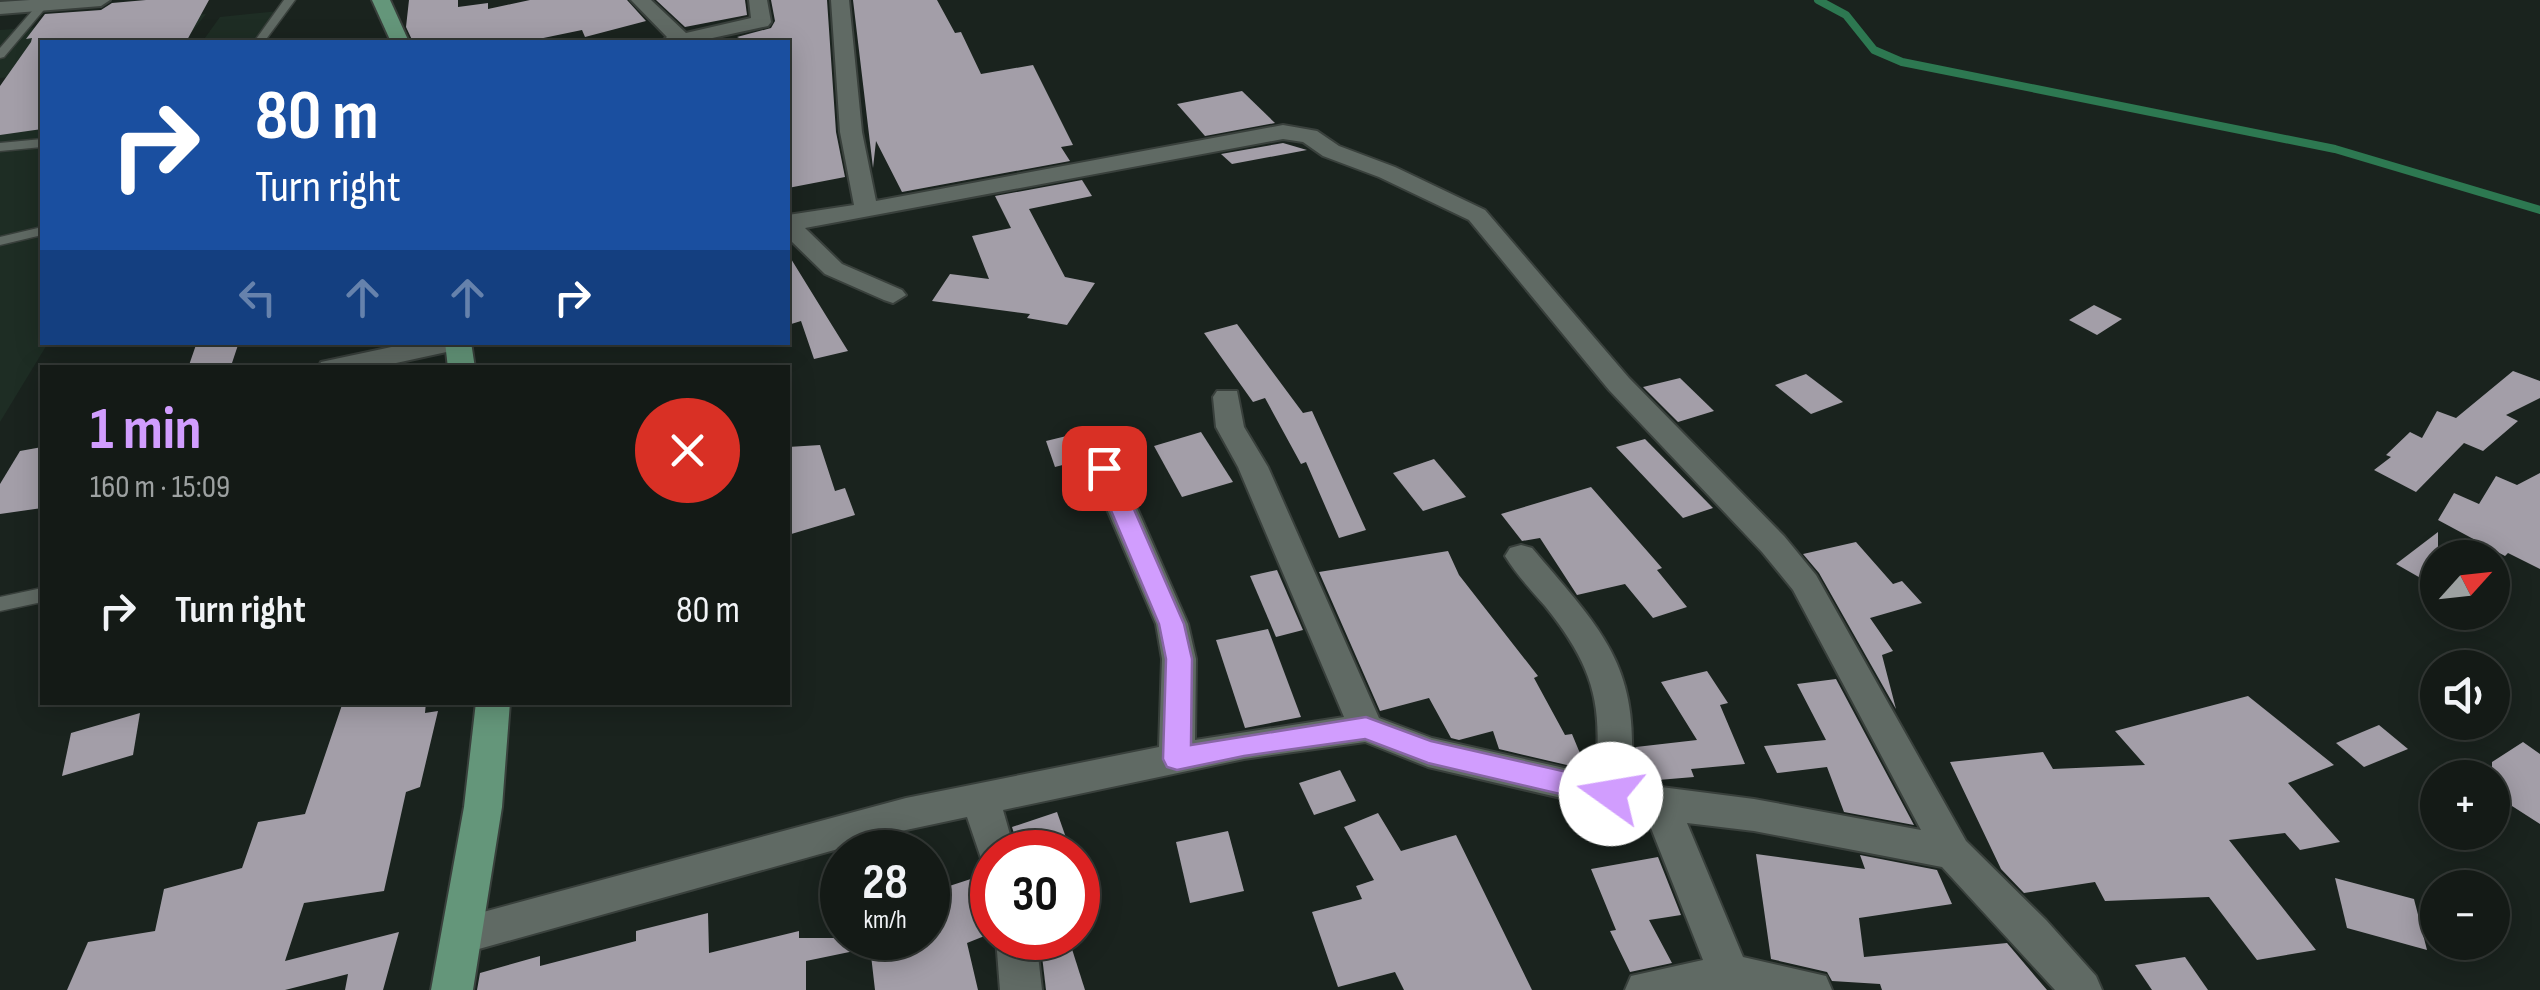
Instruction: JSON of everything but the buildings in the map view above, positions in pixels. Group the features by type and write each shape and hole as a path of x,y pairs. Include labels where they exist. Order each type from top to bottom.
{"main road":[{"path":"381,0 399,40"},
{"path":"452,990 483,807 493,705"}],"street":[{"path":"0,8 101,0"},
{"path":"640,0 677,40"},
{"path":"687,40 761,22 758,0"},
{"path":"840,0 848,50 857,180 867,209"},
{"path":"790,223 1082,167 1294,132 1476,215 1619,384 1773,544 1804,583 1953,853 2032,932 2080,990"},
{"path":"790,226 801,243 850,282 894,295"},
{"path":"346,365 442,345"},
{"path":"1226,397 1230,427 1253,468 1366,728"},
{"path":"1104,468 1172,624 1179,659 1177,759"},
{"path":"1521,556 1582,629 1612,692 1616,732 1611,794"},
{"path":"461,936 906,814 1244,745 1366,728 1428,752 1661,805 1754,815 1953,853"},
{"path":"981,799 990,830"},
{"path":"1661,805 1733,982"},
{"path":"1019,960 1022,990"},
{"path":"1646,990 1733,982 1811,990"}],"lane":[{"path":"260,40 290,0"},
{"path":"0,55 42,5"},
{"path":"0,148 40,143"},
{"path":"0,241 40,231"},
{"path":"0,604 40,595"}],"shaded area":[{"path":"279,11 262,40 203,40 220,17"},
{"path":"206,14 186,40 40,40 40,74 0,78 0,30"},
{"path":"40,93 40,345 47,345 0,422 0,98"}],"waterway":[{"path":"1818,0 1846,15 1874,50 1902,62 2335,149 2540,210"}],"route":[{"path":"1104,468 1172,624 1179,659 1177,759 1366,728 1428,752 1611,794"}]}
